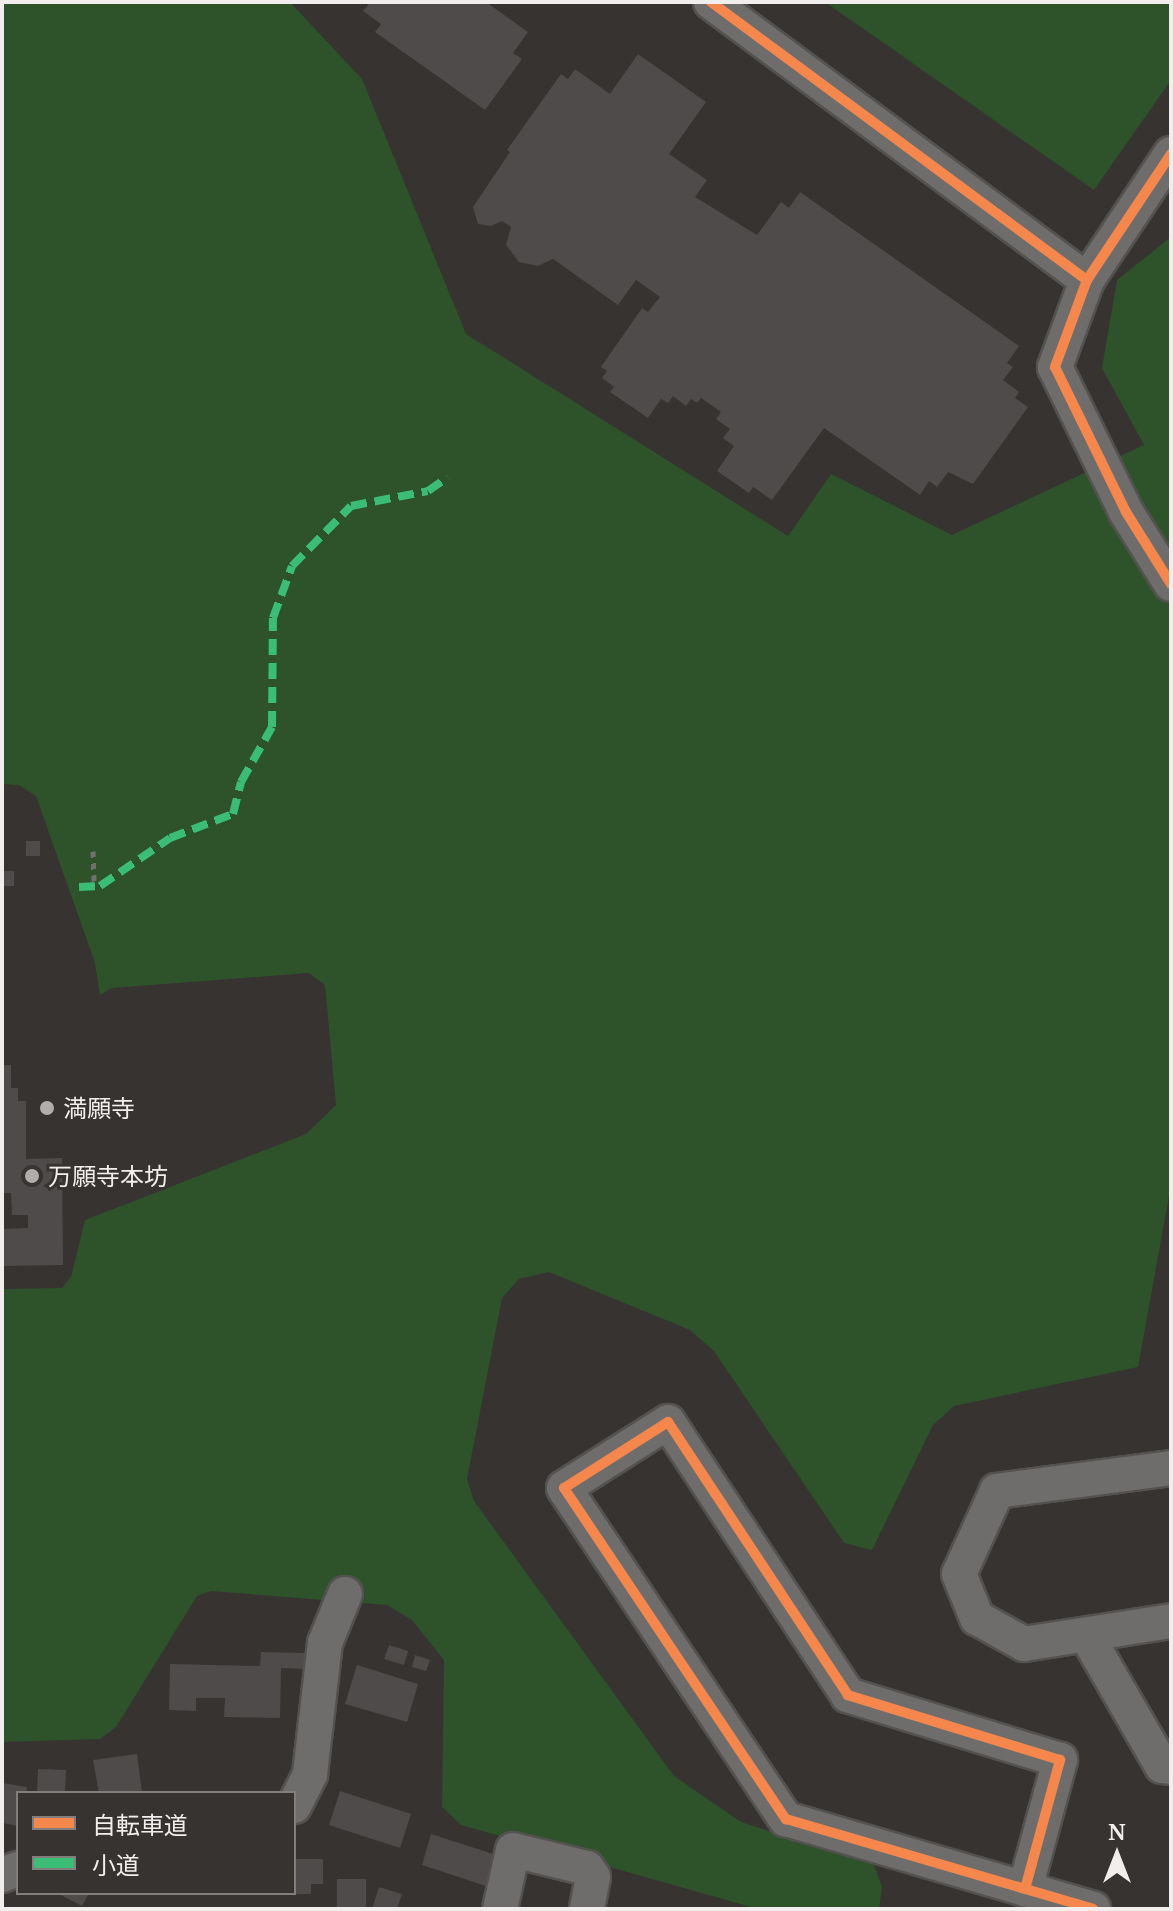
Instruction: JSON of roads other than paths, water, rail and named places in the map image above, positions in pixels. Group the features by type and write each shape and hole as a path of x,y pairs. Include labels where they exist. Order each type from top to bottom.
{"street":[{"path":"711,2 1087,280"},
{"path":"1171,154 1087,280 1055,367 1126,512 1171,584"},
{"path":"1025,1889 1060,1760 848,1695 668,1422 564,1488 786,1819 1093,1909"},
{"path":"1171,1468 997,1491 959,1574 977,1618 1024,1644 1171,1621"},
{"path":"296,1802 310,1774 325,1643 345,1594"},
{"path":"1087,1636 1162,1766 1171,1767"},
{"path":"500,1909 513,1850 587,1868 593,1877 587,1909"}],"place":[{"name":"満願寺","path":"47,1108"},
{"name":"万願寺本坊","path":"32,1176"}]}
